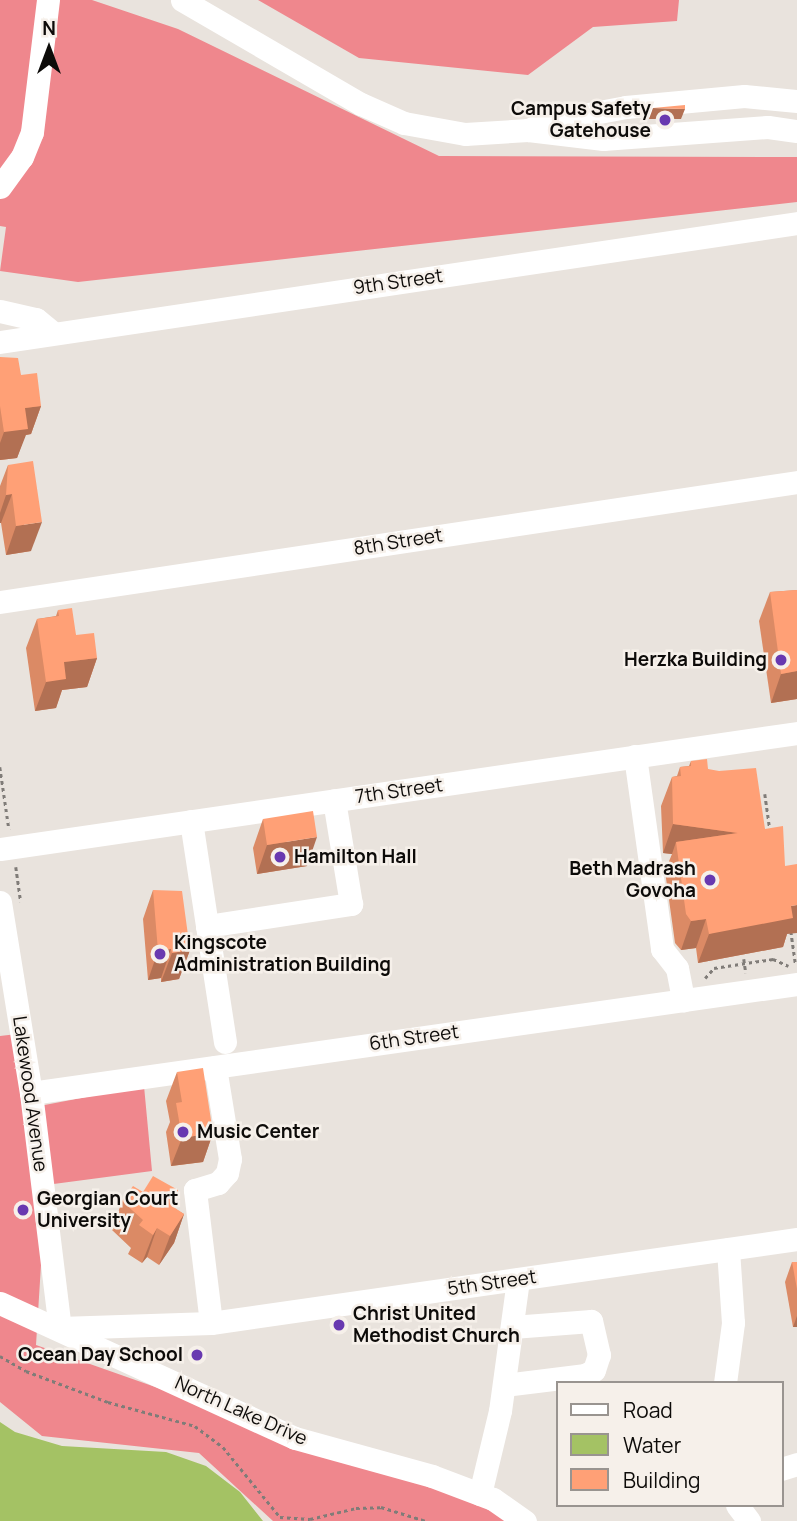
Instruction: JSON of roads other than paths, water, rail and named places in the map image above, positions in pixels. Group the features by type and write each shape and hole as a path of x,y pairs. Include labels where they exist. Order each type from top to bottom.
{"street":[{"path":"0,187 22,157 32,132 48,0"},
{"path":"182,0 361,104 404,123 465,134 528,130 603,139 768,127 797,131"},
{"path":"528,130 601,110 770,95 797,101"},
{"path":"698,100 699,132"},
{"path":"601,110 603,139"},
{"name":"9th Street","path":"0,342 797,223"},
{"path":"0,311 36,320 53,333"},
{"name":"8th Street","path":"0,602 797,482"},
{"name":"7th Street","path":"0,849 797,733"},
{"path":"635,756 662,949 677,968 683,1000"},
{"path":"207,926 351,904 334,800"},
{"path":"191,821 225,1042"},
{"name":"Lakewood Avenue","path":"0,902 31,1093 60,1328"},
{"name":"6th Street","path":"31,1093 797,984"},
{"path":"211,1323 194,1190 218,1183 227,1173 230,1159 215,1067"},
{"name":"5th Street","path":"60,1328 211,1323 797,1239"},
{"path":"725,1381 733,1323 728,1249"},
{"path":"480,1494 504,1385 517,1279"},
{"name":"North Lake Drive","path":"0,1303 20,1316 60,1328 295,1438 480,1494 526,1521"},
{"path":"504,1385 585,1375 594,1370 599,1355 591,1321 512,1326"}],"water":[{"path":"0,1422 15,1432 62,1446 166,1452 206,1466 240,1492 263,1521 0,1521"}],"place":[{"name":"Campus Safety Gatehouse","path":"665,120"},
{"name":"Herzka Building","path":"781,660"},
{"name":"Hamilton Hall","path":"280,857"},
{"name":"Beth Madrash Govoha","path":"710,880"},
{"name":"Kingscote Administration Building","path":"160,954"},
{"name":"Music Center","path":"183,1132"},
{"name":"Georgian Court University","path":"23,1210"},
{"name":"Christ United Methodist Church","path":"339,1325"},
{"name":"Ocean Day School","path":"197,1355"}]}
